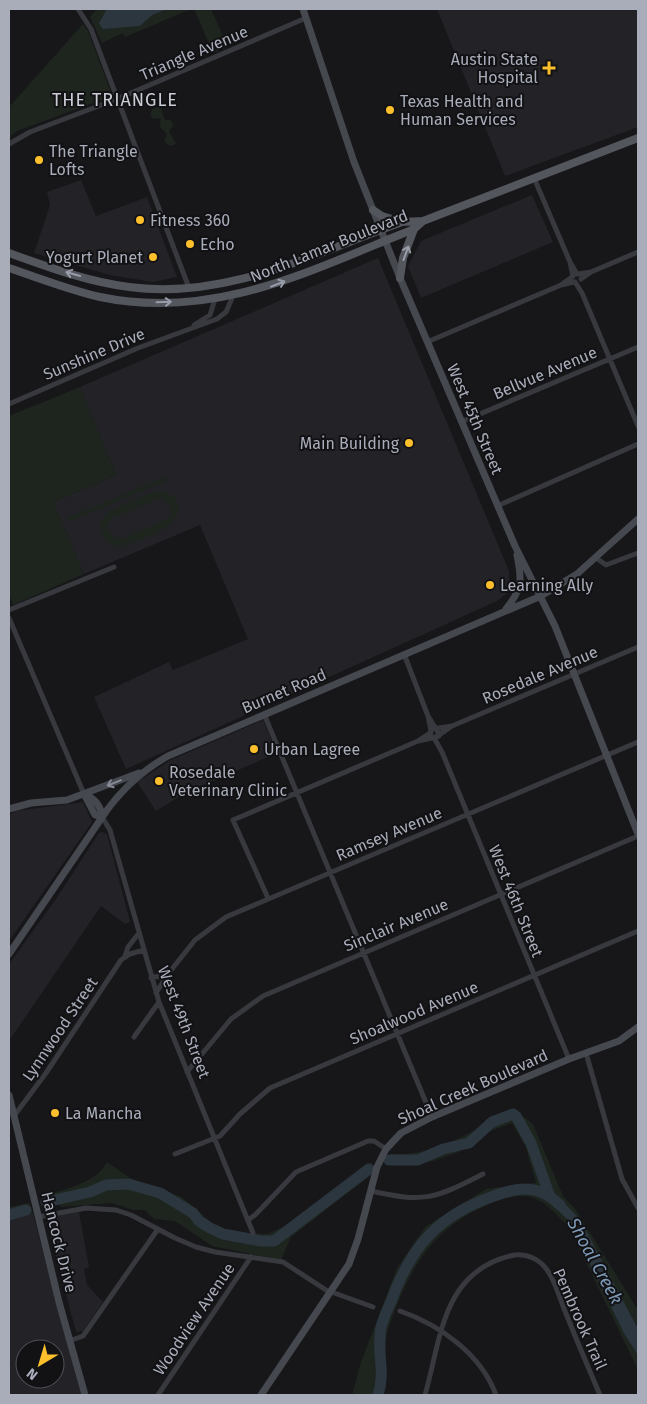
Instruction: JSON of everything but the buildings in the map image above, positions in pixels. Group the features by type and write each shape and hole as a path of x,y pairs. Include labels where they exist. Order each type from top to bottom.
{"main road":[{"name":"West 45th Street","path":"303,9 351,152 400,278 497,506 540,596 574,675 638,835"},
{"name":"North Lamar Boulevard","path":"9,253 65,272 119,285 170,290 230,283 279,269 402,222 423,221 638,138"},
{"path":"373,210 382,216 402,222"},
{"name":"North Lamar Boulevard","path":"9,268 85,293 116,299 154,303 215,299 264,288 414,229 423,221"},
{"path":"400,278 403,258 414,229"},
{"path":"215,299 230,283"},
{"path":"116,299 119,285"},
{"name":"Burnet Road","path":"9,954 102,816 124,788 144,771 168,756 540,596 572,579 638,519"},
{"path":"505,610 517,593 521,583 516,549"},
{"path":"9,809 31,803 67,800 144,771"},
{"name":"West 49th Street","path":"84,794 95,815 102,816"},
{"name":"Shoal Creek Boulevard","path":"261,1395 332,1292 353,1254 377,1167 386,1149 401,1133 432,1116 569,1059 619,1041 638,1028"},
{"name":"Hancock Drive","path":"9,1095 69,1341 85,1395"}],"street":[{"path":"78,9 91,30 187,287"},
{"name":"Triangle Avenue","path":"9,144 30,132 117,99 306,18"},
{"path":"534,178 638,426"},
{"path":"427,342 638,252"},
{"name":"Sunshine Drive","path":"9,404 223,315 233,296"},
{"name":"Sunshine Drive","path":"189,328 210,315 215,299"},
{"name":"Bellvue Avenue","path":"461,422 638,348"},
{"path":"497,506 638,444"},
{"path":"596,558 606,565 638,552"},
{"path":"9,610 114,567"},
{"name":"West 49th Street","path":"9,618 84,794"},
{"name":"Rosedale Avenue","path":"268,898 233,820 638,647"},
{"name":"West 46th Street","path":"404,654 533,976 569,1059"},
{"path":"264,714 396,1035 432,1116"},
{"name":"Ramsey Avenue","path":"156,993 186,949 212,926 268,898 638,742"},
{"name":"West 49th Street","path":"102,816 110,830 144,950 150,978 253,1233"},
{"name":"Sinclair Avenue","path":"187,1072 221,1029 246,1006 263,996 638,835"},
{"name":"Shoalwood Avenue","path":"175,1154 220,1136 240,1114 270,1088 638,931"},
{"name":"Lynnwood Street","path":"14,1116 46,1073 126,956 128,947 139,933"},
{"path":"126,956 144,950"},
{"path":"150,978 168,974"},
{"path":"134,1037 159,1002"},
{"path":"586,1053 622,1179 638,1208"},
{"path":"248,1220 296,1172 368,1140 386,1149"},
{"path":"371,1191 407,1199 422,1199 454,1189 483,1174"},
{"path":"38,1217 68,1210 105,1208 131,1215 175,1238 202,1249 283,1262 332,1292 353,1302 373,1307"},
{"path":"69,1341 84,1336 158,1229"},
{"name":"Pembrook Trail","path":"442,1330 452,1299 470,1277 494,1261 516,1255 532,1257 549,1272 600,1395"},
{"name":"Woodview Avenue","path":"158,1395 251,1257"},
{"path":"400,1311 442,1330 477,1364 496,1395"},
{"path":"425,1395 442,1330"}],"shaded area":[{"path":"97,9 191,9 125,37 123,33 102,43 90,17"},
{"path":"194,9 211,9 228,47 213,53"},
{"name":"Austin State Hospital","path":"437,9 638,9 638,127 505,176"},
{"path":"83,24 88,31 110,90 108,99 17,131 11,136 9,141 9,107"},
{"path":"160,106 165,120 170,120 174,125 169,131 176,144 170,146 164,142 167,134 160,127 161,118 153,119 150,115 152,109"},
{"path":"81,180 96,216 147,197 177,277 153,282 110,275 34,253 50,205 47,192"},
{"path":"532,195 553,242 421,298 408,266 421,241"},
{"path":"378,258 509,571 509,588 505,595 497,601 126,769 94,697 169,662 173,670 248,639 200,525 84,574 53,502 116,475 80,387"},
{"path":"80,387 116,475 53,502 84,574 13,605 9,594 9,416"},
{"path":"166,476 168,480 69,522 67,518"},
{"path":"163,491 170,494 177,501 179,510 176,518 160,531 130,544 117,546 107,541 102,535 100,526 104,516 110,511 152,492","holes":["160,498 170,505 171,513 167,519 124,538 115,537 108,529 107,526 112,518"]},
{"path":"263,720 277,753 185,793 156,811 137,782 171,760"},
{"path":"83,802 92,822 9,941 9,815 16,811"},
{"path":"99,833 107,834 130,922 125,924 101,906 9,1041 9,964 56,899"},
{"path":"515,1110 533,1124 563,1196 576,1210 638,1310 638,1370 570,1229 556,1214 538,1200 532,1197 520,1196 494,1202 466,1216 450,1227 424,1254 405,1286 387,1332 385,1378 382,1395 352,1395 361,1362 397,1268 425,1227 486,1189 536,1183 526,1148 512,1123 488,1132 459,1152 433,1161 409,1165 389,1164 391,1154 408,1154 440,1146"},
{"path":"107,1162 130,1178 182,1197 214,1225 231,1232 267,1234 289,1224 372,1162 368,1177 291,1237 281,1260 212,1246 175,1221 154,1219 145,1210 133,1210 112,1203 61,1207 58,1202 44,1205 42,1196 79,1185 96,1175"},
{"path":"29,1203 33,1213 9,1220 9,1207"},
{"path":"79,1212 89,1267 84,1269 87,1285 103,1302 83,1331 76,1332 46,1218"},
{"path":"33,1213 81,1395 9,1395 9,1220"}],"water":[{"path":"107,9 167,9 152,15 140,26 103,29 99,23"},
{"path":"553,1192 580,1219 638,1329 638,1355 625,1335 568,1220 545,1198"}],"waterway":[{"path":"389,1160 418,1160 443,1149 469,1143 492,1122 513,1114 531,1143 549,1194"},
{"path":"46,1202 90,1192 106,1185 128,1184 160,1193 193,1213 199,1221 223,1234 261,1241 274,1241 369,1169"},
{"name":"Shoal Creek","path":"378,1395 381,1378 380,1336 383,1321 409,1263 430,1234 458,1213 475,1204 512,1190 529,1189 537,1191 552,1198 560,1205"},
{"path":"9,1215 26,1210"}],"place":[{"name":"Austin State Hospital","path":"549,68"},
{"name":"Texas Health and Human Services","path":"390,110"},
{"name":"The Triangle Lofts","path":"39,160"},
{"name":"Fitness 360","path":"140,220"},
{"name":"Echo","path":"190,244"},
{"name":"Yogurt Planet","path":"153,257"},
{"name":"Main Building","path":"409,443"},
{"name":"Learning Ally","path":"490,585"},
{"name":"Urban Lagree","path":"254,749"},
{"name":"Rosedale Veterinary Clinic","path":"159,781"},
{"name":"La Mancha","path":"55,1113"}],"district":[{"name":"THE TRIANGLE","path":"115,100"}]}
